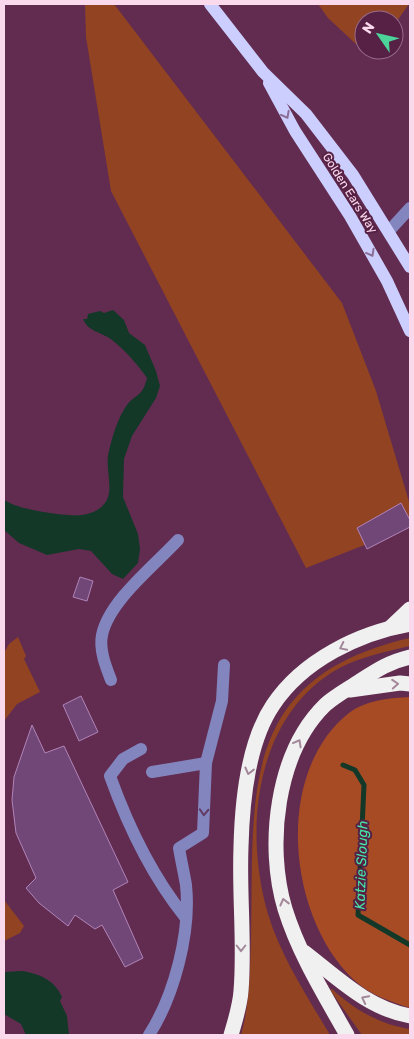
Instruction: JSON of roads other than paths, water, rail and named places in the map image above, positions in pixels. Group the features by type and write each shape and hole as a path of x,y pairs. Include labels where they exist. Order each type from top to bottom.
{"highway":[{"path":"388,630 410,609"},
{"path":"231,1035 241,992 241,846 247,781 258,738 273,705 296,678 323,657 356,641 410,624"},
{"path":"347,1035 299,948 285,908 276,870 276,836 285,776 296,746 325,705 391,661 410,657"},
{"path":"346,690 400,683 410,684"},
{"path":"299,948 358,996 392,1012 410,1016"}],"main road":[{"name":"Golden Ears Way","path":"210,4 263,72 306,114 353,176 410,267"},
{"name":"Golden Ears Way","path":"263,72 295,131 350,216 386,281 410,332"}],"lane":[{"path":"389,231 410,208"},
{"path":"111,680 104,660 102,636 109,617 122,598 178,540"},
{"path":"149,1035 162,1014 181,950 186,886 179,848 202,833 206,763 222,701 224,665"},
{"path":"142,749 123,759 110,776 152,868 168,895 185,917"},
{"path":"152,772 206,763"}],"waterway":[{"name":"Katzie Slough","path":"343,765 355,770 364,785 358,915 410,945"}]}
